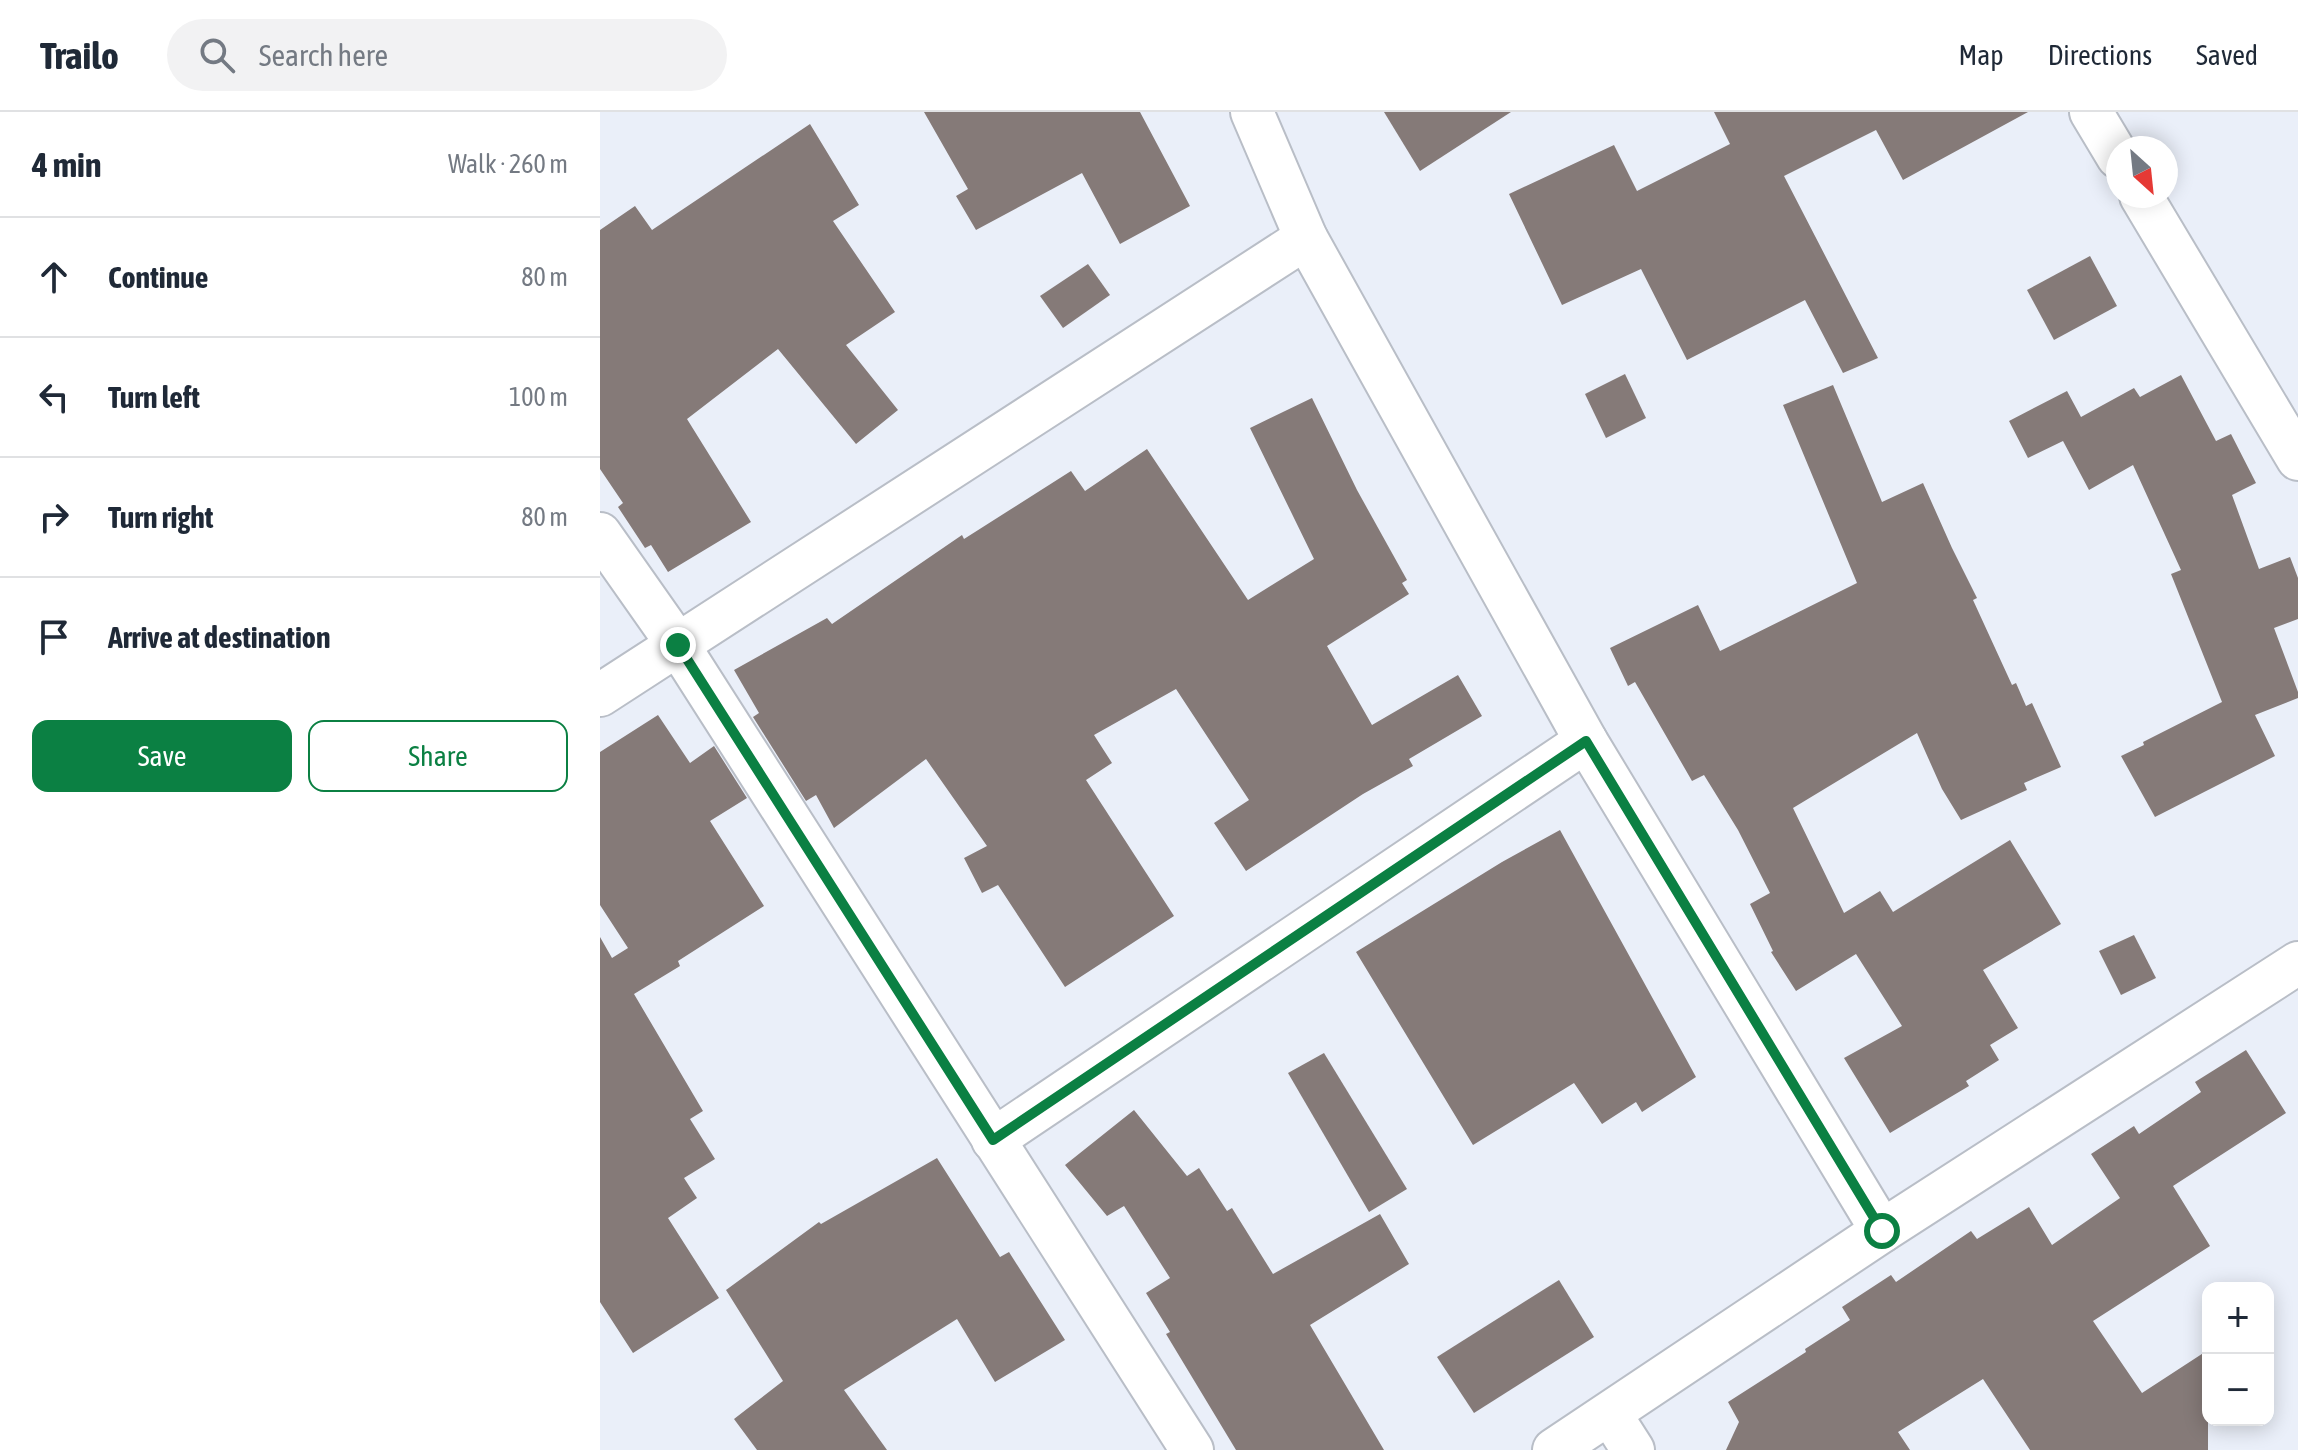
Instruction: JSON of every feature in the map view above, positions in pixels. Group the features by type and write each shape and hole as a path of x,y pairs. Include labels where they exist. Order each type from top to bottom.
{"street":[{"path":"1252,112 1306,238 1586,741 1882,1231"},
{"path":"2091,112 2106,137"},
{"path":"2148,208 2298,459"},
{"path":"600,695 1306,238"},
{"path":"600,534 678,645 1192,1450"},
{"path":"993,1140 1586,741"},
{"path":"1554,1450 1882,1231 2298,963"},
{"path":"1610,1414 1633,1450"}],"building":[{"path":"924,112 1140,112 1190,206 1120,244 1082,173 976,230 956,196 968,189"},
{"path":"1384,112 1511,112 1420,171"},
{"path":"1714,112 2028,112 1903,180 1876,130 1784,176 1878,358 1843,373 1805,300 1687,360 1641,269 1562,305 1509,194 1614,145 1637,191 1730,144"},
{"path":"810,124 859,205 833,221 895,312 846,345 898,410 856,444 778,349 687,419 751,522 668,572 651,545 645,548 618,507 623,503 600,469 600,230 635,206 652,230"},
{"path":"2090,256 2117,306 2054,340 2027,290"},
{"path":"1088,264 1110,295 1063,328 1040,296"},
{"path":"1625,374 1646,418 1606,438 1585,394"},
{"path":"2181,375 2216,441 2231,434 2256,483 2232,495 2259,569 2290,557 2298,578 2298,619 2274,628 2298,698 2255,715 2275,756 2155,817 2121,756 2222,702 2171,574 2181,570 2133,465 2089,490 2063,441 2028,458 2009,421 2067,391 2081,417 2134,388 2140,397"},
{"path":"1833,385 1882,502 1923,483 1977,598 1973,600 2012,685 2016,683 2026,706 2032,703 2061,767 2024,783 2027,790 1961,820 1942,789 1917,733 1793,808 1844,913 1880,891 1893,912 2010,840 2061,924 1983,970 2018,1028 1990,1045 1999,1060 1966,1081 1969,1086 1890,1133 1844,1058 1902,1026 1856,954 1796,991 1771,952 1750,904 1770,893 1738,830 1704,775 1692,781 1635,682 1628,686 1610,648 1698,605 1720,651 1857,583 1783,405"},
{"path":"1312,398 1357,490 1407,580 1402,583 1409,594 1327,646 1372,725 1458,675 1482,716 1409,759 1413,766 1363,794 1246,871 1214,823 1249,800 1176,689 1094,735 1112,763 1086,780 1174,916 1065,987 998,885 982,893 964,858 987,846 926,759 834,828 816,795 806,801 753,717 759,713 734,670 827,618 832,624 962,535 964,539 1071,471 1085,491 1147,449 1248,600 1314,559 1250,428"},
{"path":"658,715 690,763 714,746 747,798 710,821 764,906 678,961 680,966 634,994 703,1111 690,1119 715,1159 684,1178 697,1198 668,1218 719,1298 633,1353 600,1302 600,937 612,958 628,948 600,905 600,752"},
{"path":"1560,830 1696,1077 1642,1112 1636,1102 1602,1124 1574,1083 1473,1145 1356,952"},
{"path":"2134,935 2156,978 2121,995 2099,951"},
{"path":"2246,1050 2286,1113 2173,1186 2210,1246 2093,1321 2142,1393 2202,1354 2202,1426 2208,1426 2208,1450 2030,1450 1983,1379 1898,1432 1910,1450 1726,1450 1739,1422 1728,1402 1850,1320 1842,1307 1891,1275 1896,1282 1971,1231 1977,1239 2029,1207 2052,1245 2120,1198 2091,1154 2134,1126 2139,1134 2201,1092 2195,1082"},
{"path":"1324,1053 1407,1189 1369,1212 1288,1073"},
{"path":"1134,1110 1187,1176 1199,1168 1227,1211 1232,1208 1273,1274 1380,1214 1409,1264 1310,1325 1384,1450 1236,1450 1166,1334 1170,1332 1146,1293 1170,1278 1124,1206 1107,1216 1065,1165"},
{"path":"937,1158 1000,1257 1009,1252 1065,1340 995,1382 957,1319 844,1390 887,1450 757,1450 734,1419 783,1381 726,1290 819,1222 821,1224"},
{"path":"1559,1280 1594,1337 1474,1413 1437,1357"}],"route":[{"path":"678,645 993,1140 1586,741 1882,1231"}]}
